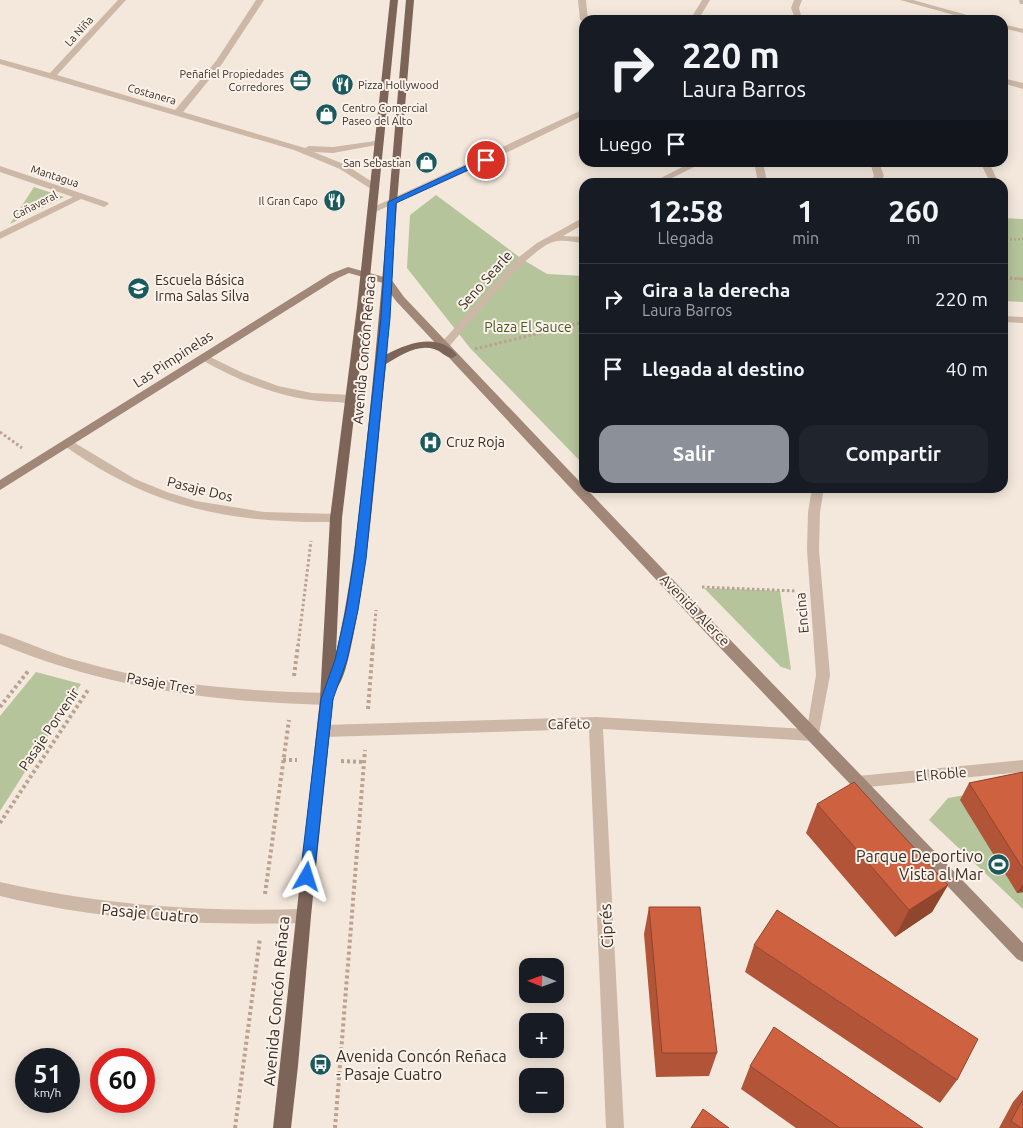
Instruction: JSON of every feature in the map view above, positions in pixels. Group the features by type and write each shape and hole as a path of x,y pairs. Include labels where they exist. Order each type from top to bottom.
{"main road":[{"name":"Avenida Concón Reñaca","path":"282,1128 327,699 336,518 351,399 394,0"},
{"name":"Avenida Concón Reñaca","path":"327,699 341,660 355,593 381,362 392,202 410,0"},
{"path":"381,362 415,345 437,346 448,351"}],"street":[{"name":"La Niña","path":"52,76 122,0"},
{"path":"177,113 219,62 260,0"},
{"path":"582,0 584,15"},
{"path":"697,15 706,0"},
{"path":"798,0 795,8 798,15"},
{"path":"904,0 962,15"},
{"path":"1008,27 1023,31"},
{"name":"Costanera","path":"0,61 297,148 343,167 374,187"},
{"path":"1008,75 1023,79"},
{"path":"1008,82 1023,86"},
{"path":"372,210 470,168 579,114"},
{"name":"Costanera","path":"297,148 333,150 379,142"},
{"path":"666,178 690,167"},
{"name":"Mantagua","path":"0,169 104,204"},
{"name":"Cañaveral","path":"0,236 81,196"},
{"name":"Seno Searle","path":"448,351 522,259 540,245 579,223"},
{"path":"552,238 579,240"},
{"name":"Las Pimpinelas","path":"0,486 70,444 204,356 334,276 348,270 365,273"},
{"path":"365,273 387,280"},
{"name":"Avenida Alerce","path":"387,280 400,299 448,351 579,485"},
{"path":"1008,319 1023,320"},
{"path":"204,356 230,372 270,388 311,398 351,399"},
{"name":"Pasaje Dos","path":"70,444 93,462 121,478 188,504 254,516 336,518"},
{"name":"Avenida Alerce","path":"587,493 891,818 1023,954"},
{"name":"Encina","path":"813,735 823,675 813,550 814,512 817,493"},
{"name":"Pasaje Tres","path":"0,638 42,654 100,672 193,690 242,695 327,699"},
{"name":"Cafeto","path":"324,731 596,723 813,735"},
{"name":"Ciprés","path":"596,723 615,1128"},
{"name":"El Roble","path":"858,782 1023,766"},
{"name":"Pasaje Cuatro","path":"0,889 76,906 137,914 199,918 303,916"}],"path":[{"path":"1008,239 1023,238"},
{"path":"1008,278 1023,279"},
{"path":"487,347 579,323"},
{"path":"672,586 815,591"},
{"path":"0,707 42,654"},
{"name":"Pasaje Porvenir","path":"0,823 100,672"}],"green space":[{"path":"34,187 64,197 10,224"},
{"name":"Plaza El Sauce","path":"436,195 522,259 547,274 579,276 579,460 470,348 407,268 410,215"},
{"path":"1008,218 1023,219 1023,302 1008,301"},
{"path":"704,588 780,591 791,670 781,667"},
{"path":"36,672 81,684 0,811 0,716"},
{"name":"Parque Deportivo Vista al Mar","path":"1023,785 1023,909 929,820 948,798"}],"building":[{"path":"1023,772 1023,869 969,783"},
{"path":"854,782 948,885 909,910 817,804"},
{"path":"649,907 700,907 717,1053 662,1053"},
{"path":"777,910 978,1039 957,1080 754,945"},
{"path":"774,1027 923,1128 840,1128 750,1066"},
{"path":"1023,1099 1023,1128 1021,1128 1011,1121"},
{"path":"703,1109 729,1128 691,1128"}],"place":[{"name":"Peñafiel Propiedades Corredores","path":"300,80"},
{"name":"Pizza Hollywood","path":"342,85"},
{"name":"Centro Comercial Paseo del Alto","path":"326,114"},
{"name":"San Sebastian","path":"427,163"},
{"name":"Il Gran Capo","path":"334,201"},
{"name":"Escuela Básica Irma Salas Silva","path":"139,288"},
{"name":"Cruz Roja","path":"430,442"},
{"name":"Parque Deportivo Vista al Mar","path":"999,865"},
{"name":"Avenida Concón Reñaca - Pasaje Cuatro","path":"320,1065"}],"route":[{"path":"307,877 327,699 341,660 352,610 360,559 385,318 392,202 486,160"}]}
